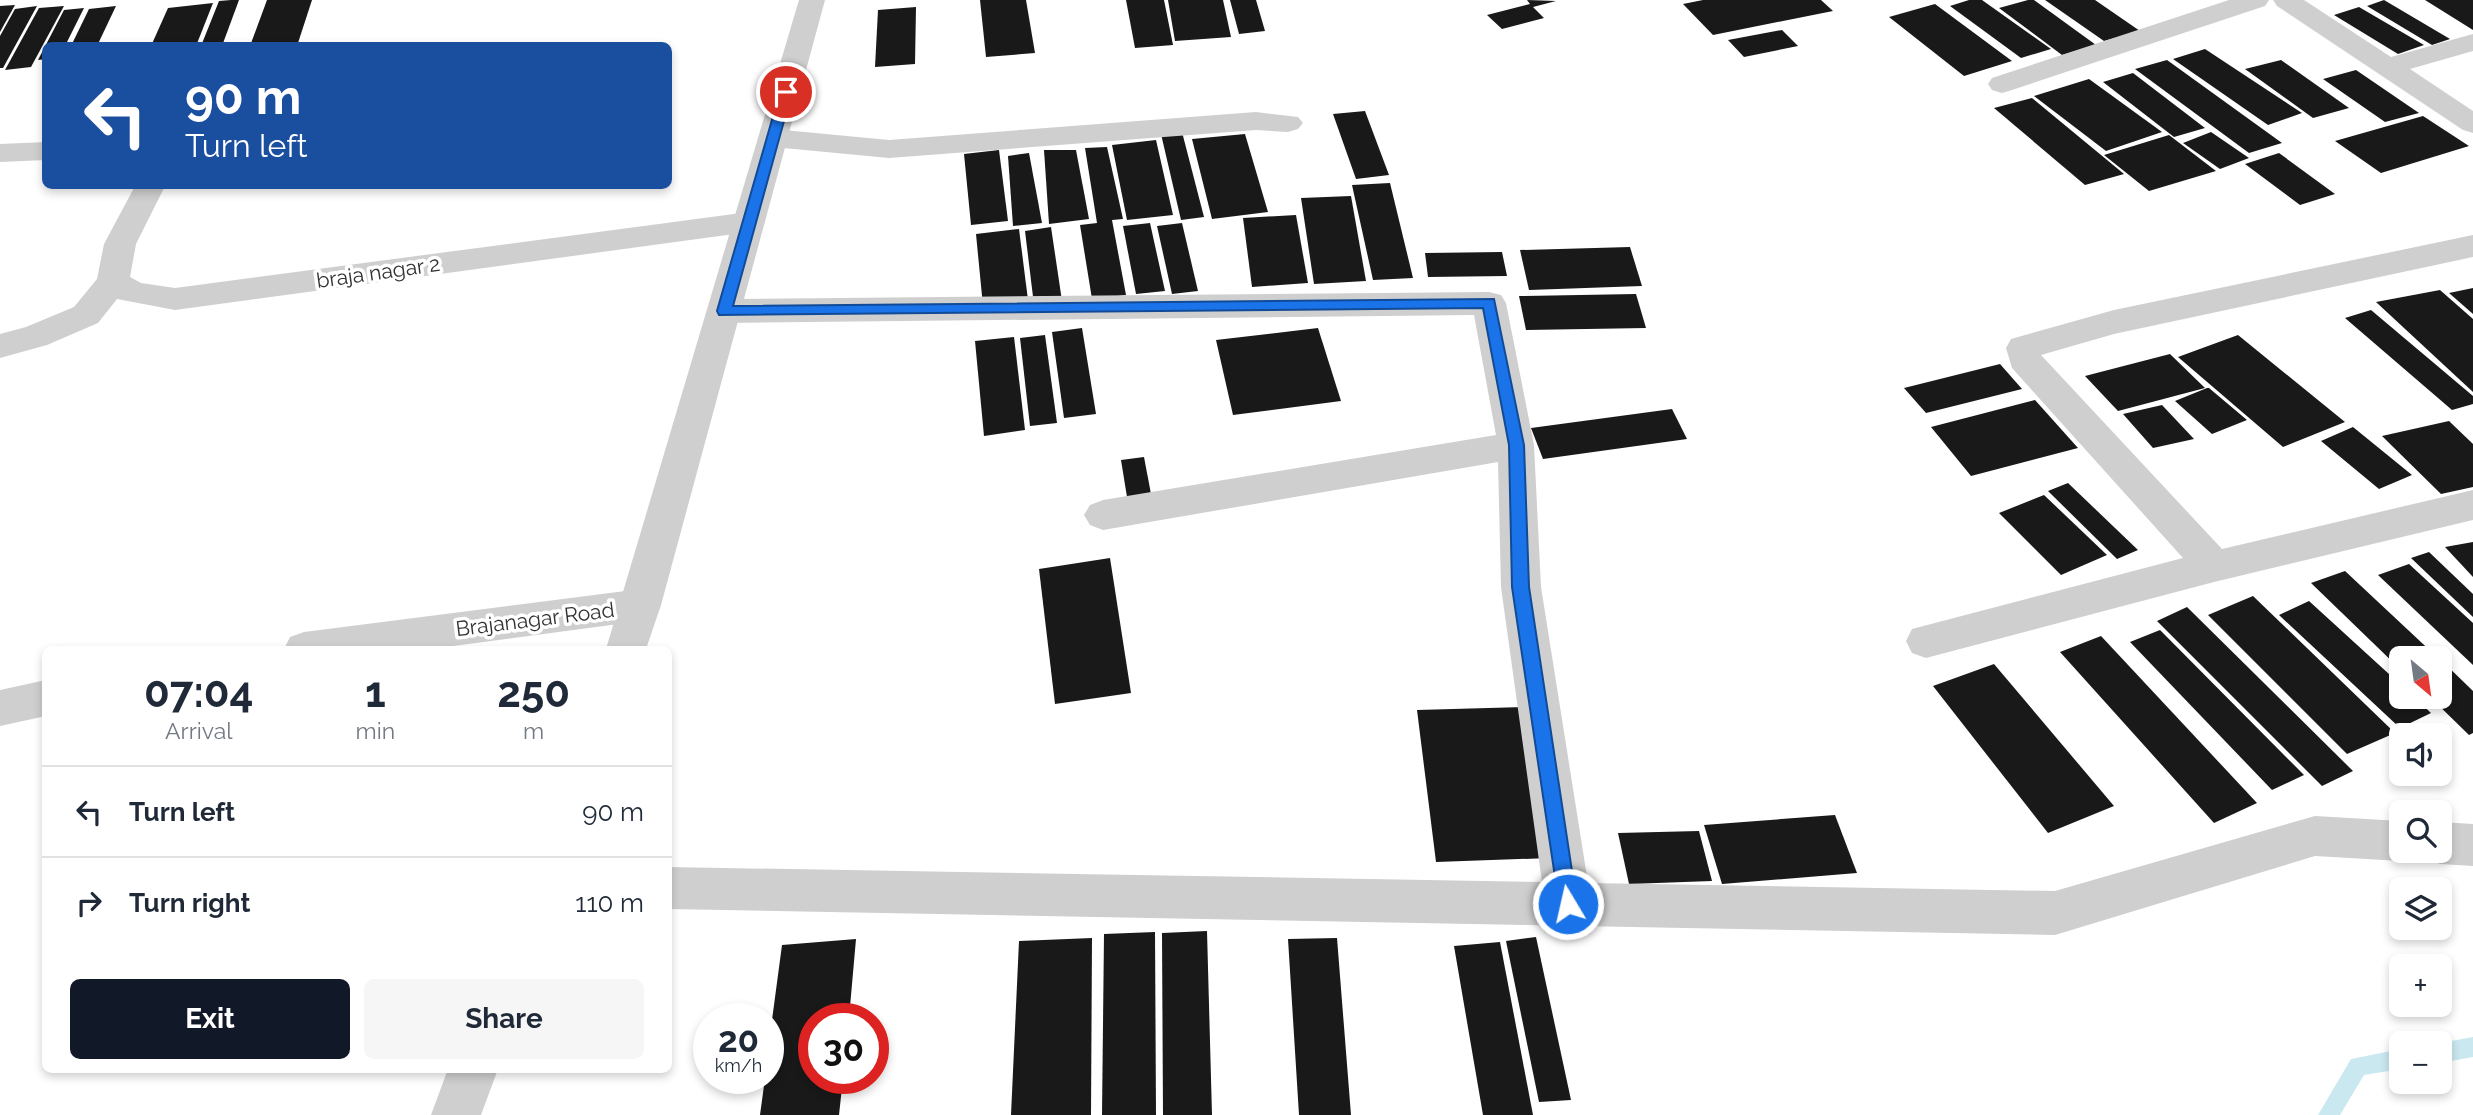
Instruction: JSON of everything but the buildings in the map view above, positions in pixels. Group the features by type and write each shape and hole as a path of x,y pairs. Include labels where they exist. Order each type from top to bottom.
{"street":[{"path":"626,646 641,605 773,138 816,0"},
{"path":"2002,83 2256,0"},
{"path":"2286,0 2473,124"},
{"path":"2387,67 2473,42"},
{"path":"773,138 889,149 1256,121 1288,123"},
{"path":"0,153 42,151"},
{"path":"0,346 35,337 86,315 113,282 120,244 152,189"},
{"name":"braja nagar 2","path":"113,282 132,293 175,299 750,222"},
{"path":"2214,566 2050,390 2024,359 2023,348 2114,322 2473,247"},
{"path":"724,311 1489,303 1516,445 1521,587 1568,904"},
{"path":"1103,515 1516,445"},
{"path":"1926,641 2214,566 2473,505"},
{"name":"Brajanagar Road","path":"327,646 641,605"},
{"path":"0,708 42,699"},
{"path":"672,888 2055,913 2315,836 2389,840"},
{"path":"2452,844 2473,845"},
{"path":"456,1115 472,1073"}],"waterway":[{"path":"2452,1051 2473,1047"},
{"path":"2328,1115 2358,1066 2389,1061"}],"route":[{"path":"786,92 724,311 1489,303 1516,445 1521,587 1568,904"}]}
